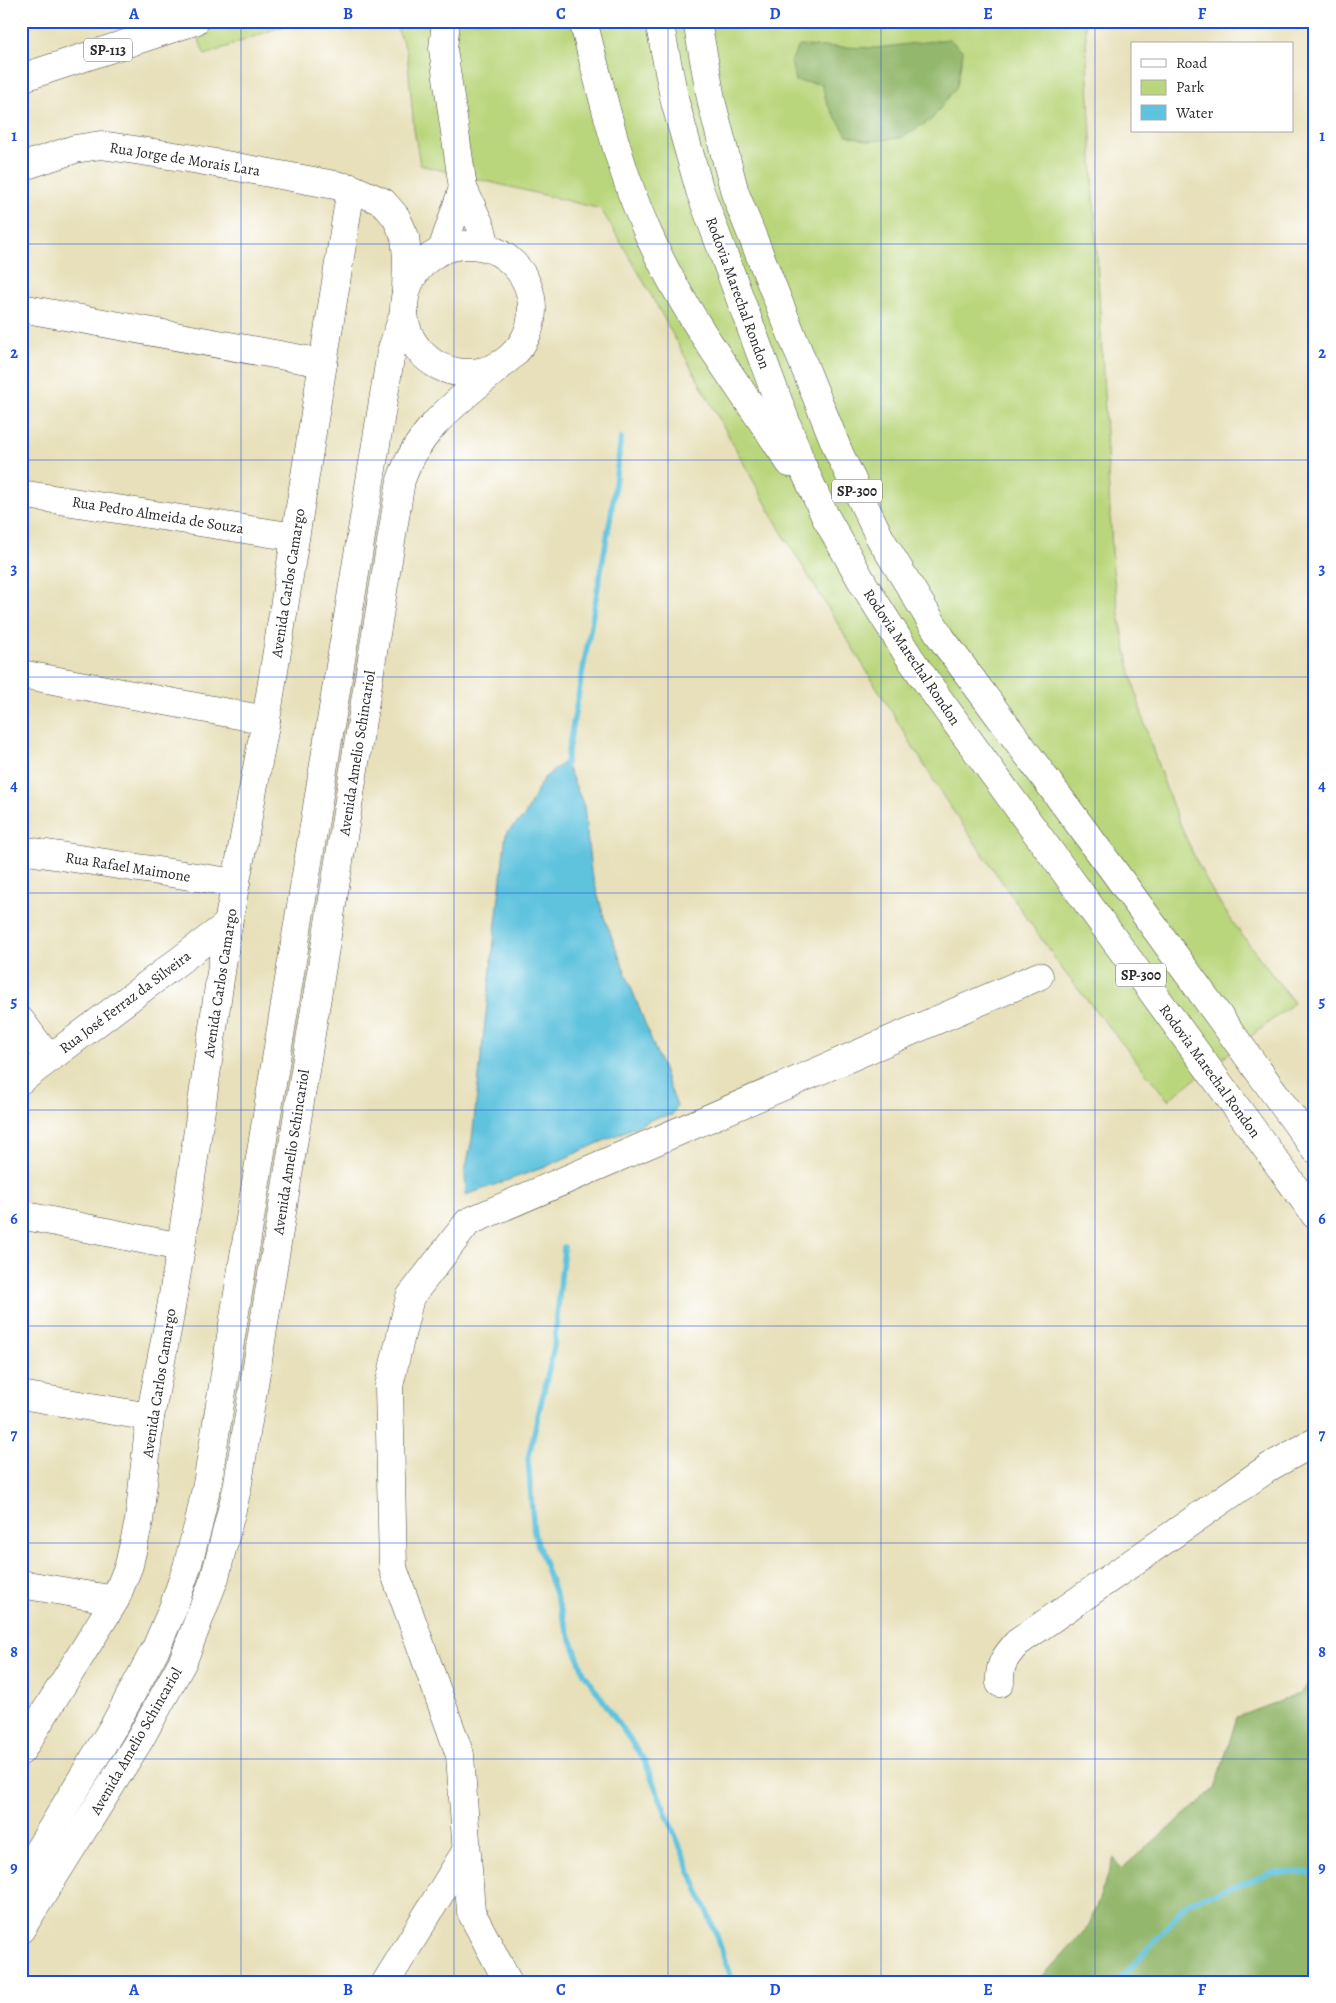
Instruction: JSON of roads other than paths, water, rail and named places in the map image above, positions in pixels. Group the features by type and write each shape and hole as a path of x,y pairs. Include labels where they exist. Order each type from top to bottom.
{"main road":[{"name":"SP-113","path":"21,78 195,21"},
{"path":"426,21 443,50"},
{"path":"446,21 443,50 463,188 481,227 486,247"},
{"path":"583,21 616,148 628,186 647,233 676,288 704,333 825,516"},
{"name":"Rodovia Marechal Rondon","path":"659,21 675,102 700,191 802,465 825,516 864,585 916,666 1315,1215"},
{"name":"SP-300","path":"697,21 712,104 723,153 735,193 839,453 880,538 942,639 1119,878 1315,1149"},
{"name":"Rua Jorge de Morais Lara","path":"21,167 75,149 101,145 188,158 351,188 383,202 396,216 405,236 407,257 405,302"},
{"name":"Avenida Carlos Camargo","path":"21,1751 115,1600 129,1565 139,1521 150,1417 181,1247 228,924 266,720 351,188"},
{"path":"442,250 463,188"},
{"path":"464,245 486,247 503,255 518,268 527,284 532,302 532,321 525,339 515,354 500,366 482,372 464,373 446,369 429,361 416,347 408,331 405,302 414,274 426,260 442,250 464,245"},
{"name":"Avenida Amelio Schincariol","path":"21,1879 115,1724 152,1656 173,1608 198,1526 207,1484 391,352 405,302"},
{"path":"21,308 323,363"},
{"name":"Avenida Amelio Schincariol","path":"21,1929 163,1701 183,1661 215,1576 237,1489 401,480 412,454 429,429 500,366"},
{"name":"Rua Pedro Almeida de Souza","path":"21,494 296,537"},
{"path":"21,674 266,720"},
{"name":"Rua Rafael Maimone","path":"21,850 236,883"},
{"name":"Rua José Ferraz da Silveira","path":"21,1080 228,924"},
{"path":"508,1982 471,1912 460,1755 393,1568 388,1386 410,1297 468,1222 1039,976"},
{"path":"21,1021 50,1059"},
{"path":"21,1215 181,1247"},
{"path":"21,1395 150,1417"},
{"path":"1000,1683 1000,1671 1006,1656 1017,1643 1271,1466 1315,1442"},
{"path":"21,1584 115,1600"},
{"path":"386,1982 466,1851"}],"water":[{"path":"565,761 584,806 591,871 604,917 677,1106 672,1115 655,1118 545,1167 466,1195 465,1172 472,1139 506,833 524,817 543,779"}],"waterway":[{"path":"565,768 611,515 621,438"},
{"path":"564,1247 554,1347 528,1459 534,1533 584,1673 644,1760 717,1936 732,1982"},
{"path":"1118,1982 1189,1902 1272,1873 1315,1872"}]}
